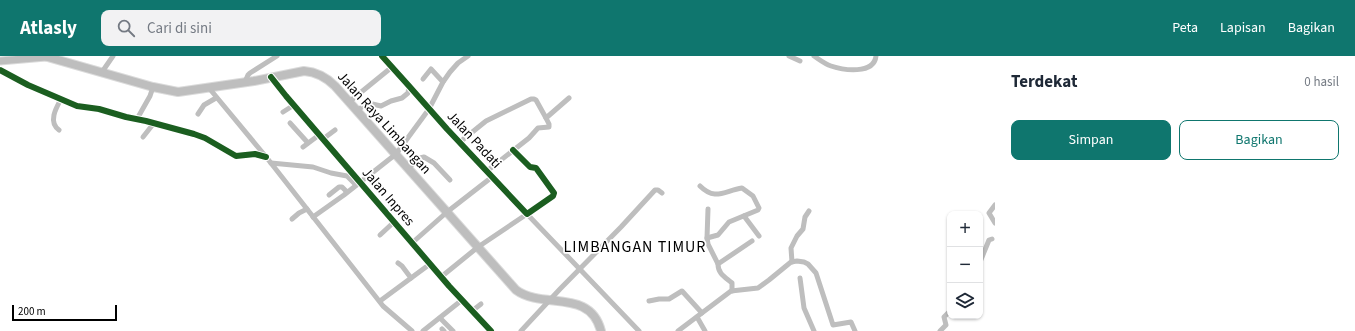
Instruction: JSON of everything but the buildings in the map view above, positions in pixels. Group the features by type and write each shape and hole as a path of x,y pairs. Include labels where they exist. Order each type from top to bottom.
{"highway":[{"name":"Jalan Raya Limbangan","path":"45,56 57,58 153,87 183,93 304,71 317,73 331,82 516,290 528,297 572,303 583,307 590,311 601,331"}],"main road":[{"path":"0,61 45,56"}],"street":[{"path":"102,72 113,56"},
{"name":"Jalan Padati","path":"382,56 527,214 639,331"},
{"path":"313,217 396,154 429,108 443,82 454,67 468,56"},
{"path":"789,56 800,61"},
{"path":"814,56 832,66 844,69 867,68 874,62 876,56"},
{"path":"245,82 249,74 273,57"},
{"path":"349,102 392,67"},
{"path":"0,70 28,85 77,106 99,109 205,138 236,156 255,154 269,160 313,166 331,173 347,176 358,183"},
{"path":"423,79 431,70 443,82"},
{"name":"Jalan Inpres","path":"271,77 358,183 491,331"},
{"path":"356,111 364,104 381,106 402,98 408,93 409,86"},
{"path":"136,119 150,96 153,87"},
{"path":"209,88 269,160 380,301 412,331"},
{"path":"198,114 204,105 216,98"},
{"path":"546,118 569,98"},
{"path":"59,130 55,127 54,122 55,111 61,99"},
{"path":"460,142 481,124 532,99 536,100 549,124 549,127 538,128 529,138 487,171"},
{"path":"283,112 294,105"},
{"path":"143,137 154,123"},
{"path":"290,123 308,143"},
{"path":"303,147 335,130"},
{"path":"441,277 478,247 554,195 554,191 536,168 530,167 513,150"},
{"path":"408,168 420,158 424,157 434,163 450,180"},
{"path":"412,243 447,212 492,176"},
{"path":"700,186 706,192 712,194 744,189 753,196 759,208 758,210 728,224 718,235 707,238"},
{"path":"329,195 339,187 342,187 347,192"},
{"path":"522,331 549,300 655,190 662,193"},
{"path":"995,205 989,213 995,223"},
{"path":"292,219 307,209"},
{"path":"708,210 708,244 722,276 732,283 732,291"},
{"path":"792,262 791,248 803,228 805,217 809,211"},
{"path":"744,216 759,236"},
{"path":"380,235 394,222"},
{"path":"983,255 989,240 994,237"},
{"path":"718,264 752,241"},
{"path":"678,331 732,291 758,288 792,262 797,261 808,264 816,274 833,325 850,321 853,324 855,331"},
{"path":"398,263 411,278"},
{"path":"380,301 430,264"},
{"path":"800,278 804,308 814,331"},
{"path":"649,301 669,299 682,291 702,313"},
{"path":"423,331 462,300"},
{"path":"472,311 481,304"},
{"path":"940,331 946,325 944,317 947,314"},
{"path":"697,317 706,331"},
{"path":"440,318 453,331"}],"cycle path":[{"path":"382,56 447,129 527,214 553,196 554,193 536,168 530,167 513,150"},
{"path":"0,70 28,85 77,106 99,109 194,134 205,138 236,156 255,154 266,157"},
{"path":"271,77 449,286 491,331"}],"district":[{"name":"LIMBANGAN TIMUR","path":"635,247"}]}
